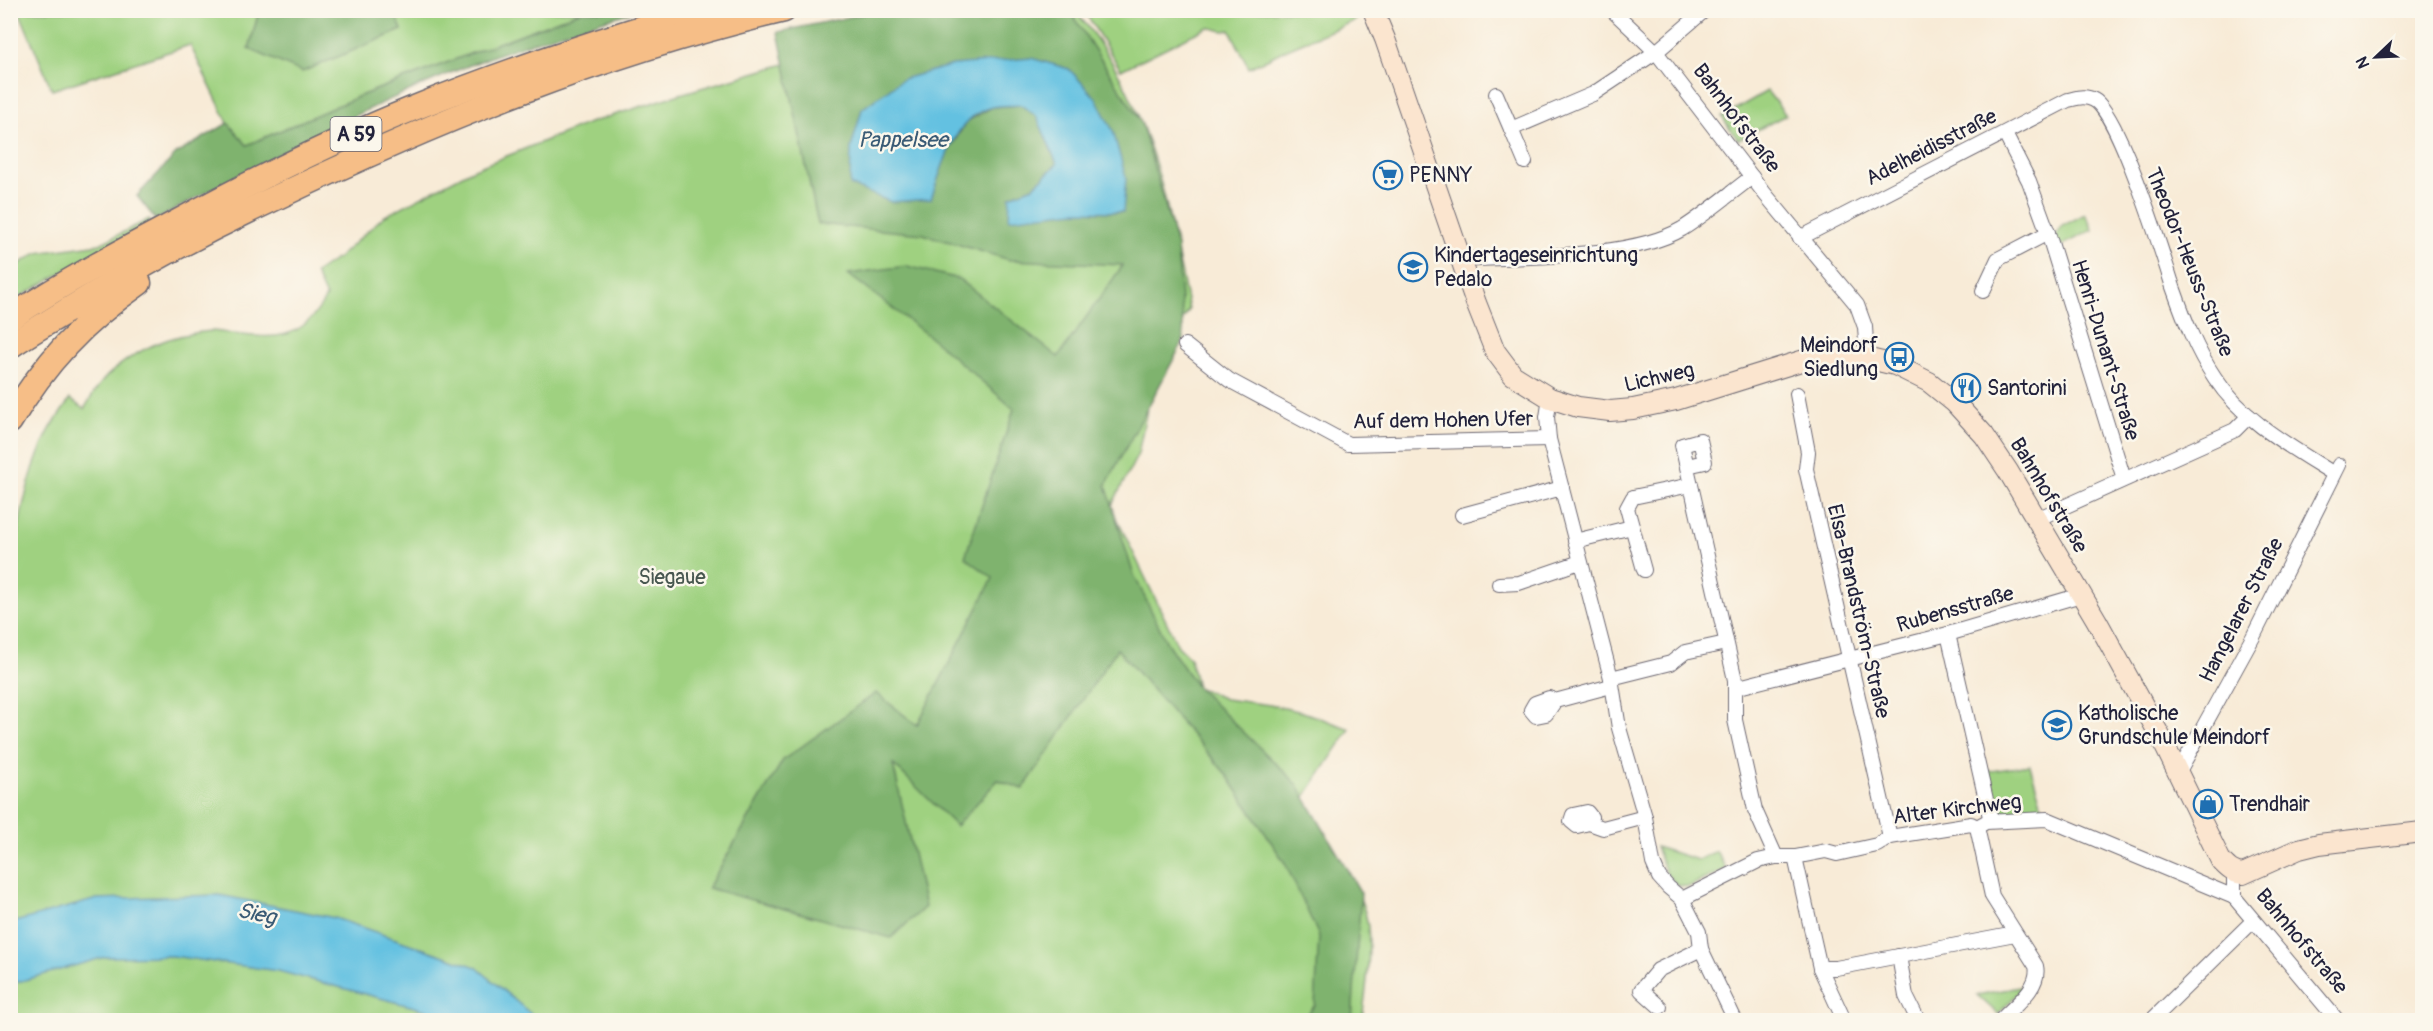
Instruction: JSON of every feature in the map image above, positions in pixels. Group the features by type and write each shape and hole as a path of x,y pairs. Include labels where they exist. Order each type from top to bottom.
{"highway":[{"name":"A 59","path":"10,318 116,254 321,149 412,109 497,77 573,50 700,10"},
{"name":"A 59","path":"10,346 118,278 189,239 404,138 535,86 658,45 784,10"},
{"name":"A 59","path":"10,421 59,350 118,298 270,200"}],"main road":[{"name":"Lichweg","path":"1373,10 1495,351 1513,375 1550,398 1592,410 1610,411 1633,409 1676,400 1826,355 1867,357"},
{"name":"Bahnhofstraße","path":"1867,357 1895,365 1920,376 1955,403 1984,435 2081,595 2178,773 2221,861 2234,873"},
{"path":"2234,873 2252,872 2283,856 2319,844 2422,832"}],"street":[{"name":"Bahnhofstraße","path":"1612,10 1656,52 1800,238 1857,305 1866,327 1867,357"},
{"path":"1511,129 1593,94 1656,52 1705,10"},
{"path":"1496,94 1525,162"},
{"name":"Adelheidisstraße","path":"1800,238 2068,100 2083,97"},
{"name":"Theodor-Heuss-Straße","path":"2083,97 2095,100 2105,110 2158,237 2174,287 2199,351 2231,400 2248,417 2337,469"},
{"name":"Henri-Dunant-Straße","path":"2005,134 2029,181 2048,233 2124,479"},
{"path":"1462,260 1583,253 1624,247 1656,239 1682,229 1752,177"},
{"path":"1983,291 1998,259 2048,233"},
{"name":"Auf dem Hohen Ufer","path":"1185,345 1229,380 1348,444 1549,439"},
{"name":"Elsa-Brandström-Straße","path":"1797,394 1808,452 1806,468 1890,837"},
{"path":"1550,398 1547,417 1549,439 1611,682 1619,728 1645,817 1656,870 1668,887 1682,898 1698,932 1701,949 1735,1020"},
{"path":"2037,519 2235,430 2248,417"},
{"path":"1687,466 1735,680 1735,720 1755,810 1776,857"},
{"name":"Hangelarer Straße","path":"2178,773 2253,637 2337,469"},
{"path":"1644,570 1627,508 1633,497 1691,484"},
{"path":"1462,515 1562,488"},
{"path":"1575,541 1632,527"},
{"path":"1498,584 1519,583 1580,562"},
{"name":"Rubensstraße","path":"1735,688 1948,634 2081,595"},
{"path":"1948,634 1990,818 1996,821"},
{"path":"1555,701 1671,663 1685,652 1726,643"},
{"path":"1589,823 1604,828 1645,817"},
{"name":"Alter Kirchweg","path":"1682,898 1758,861 1776,857 1795,857 1826,851 1837,854 1877,845 1890,837 1971,824 1977,827 1986,822 2047,819 2234,897"},
{"path":"1977,827 1992,896 2036,966 2038,974 2035,983 2001,1020"},
{"path":"1795,857 1820,968 1844,1020"},
{"name":"Bahnhofstraße","path":"2234,873 2234,897 2337,1020"},
{"path":"2152,1020 2253,921"},
{"path":"1820,968 1836,968 2015,934"},
{"path":"1660,1006 1641,990 1658,970 1701,949"},
{"path":"1899,956 1906,996 1918,1020"}],"green space":[{"path":"481,10 483,15 499,11 582,11 360,96 246,146 228,123 190,45 52,90 19,11 259,11 249,49 402,30 394,11"},
{"path":"259,11 394,11 402,30 302,72 249,49"},
{"path":"582,11 634,11 509,50 448,74 363,112 279,154 156,220 137,196 176,154 228,123 247,145 360,96"},
{"path":"877,11 1070,11 1141,122 1177,246 1184,340 1106,485 1133,573 1167,643 1197,687 1297,784 1361,893 1352,1020 1303,1020 1315,1005 1319,936 1285,863 1226,774 1117,649 1023,789 998,780 956,826 893,764 925,907 891,938 708,888 783,760 876,693 917,725 993,578 965,557 1014,409 935,341 848,274 907,266 959,279 1058,357 1123,265 1010,260 923,234 818,224 778,32","holes":["1069,69 1123,212 1075,211 1010,196 1033,187 1057,164 1037,116 1021,105 992,107 966,122 949,151 851,148"]},
{"name":"Siegaue","path":"1039,11 1075,11 1101,44 1121,79 1152,152 1163,191 1189,310 1173,335 1147,409 1138,454 1110,509 1121,527 1178,646 1190,658 1197,687 1225,699 1303,712 1350,729 1304,798 1342,861 1365,911 1369,949 1362,1020 11,1020 11,575 23,506 32,472 47,434 70,399 84,409 101,383 119,366 155,344 182,335 211,331 249,336 276,336 298,329 308,322 326,297 315,273 339,257 383,217 472,170 589,123 792,62"},
{"path":"1084,11 1352,11 1356,20 1249,68 1230,30 1223,31 1208,27 1121,70"},
{"path":"1767,91 1786,115 1738,140 1722,117"},
{"path":"2085,214 2093,230 2059,247 2056,236 2062,226"},
{"path":"149,219 151,222 11,302 11,269 37,253 100,244"},
{"path":"2030,765 2044,813 2001,818 1993,812 1984,772"},
{"path":"1656,847 1698,860 1716,851 1726,869 1688,887 1677,885 1666,873"},
{"path":"2025,986 1998,1014 1977,995"}],"water":[{"name":"Pappelsee","path":"1031,58 1069,69 1095,97 1113,131 1126,178 1123,212 1075,211 1009,219 1010,196 1033,187 1057,164 1037,117 1021,105 993,107 969,120 959,131 952,144 931,199 891,202 850,185 851,148 862,109 903,79 953,65"},
{"name":"Sieg","path":"219,895 335,918 476,967 538,1020 441,1020 429,1011 278,971 172,956 105,957 11,984 11,923 97,899"}],"place":[{"name":"PENNY","path":"1388,175"},
{"name":"Kindertageseinrichtung Pedalo","path":"1413,267"},
{"name":"Meindorf Siedlung","path":"1899,357"},
{"name":"Santorini","path":"1966,388"},
{"name":"Katholische Grundschule Meindorf","path":"2057,725"},
{"name":"Trendhair","path":"2208,804"}]}
